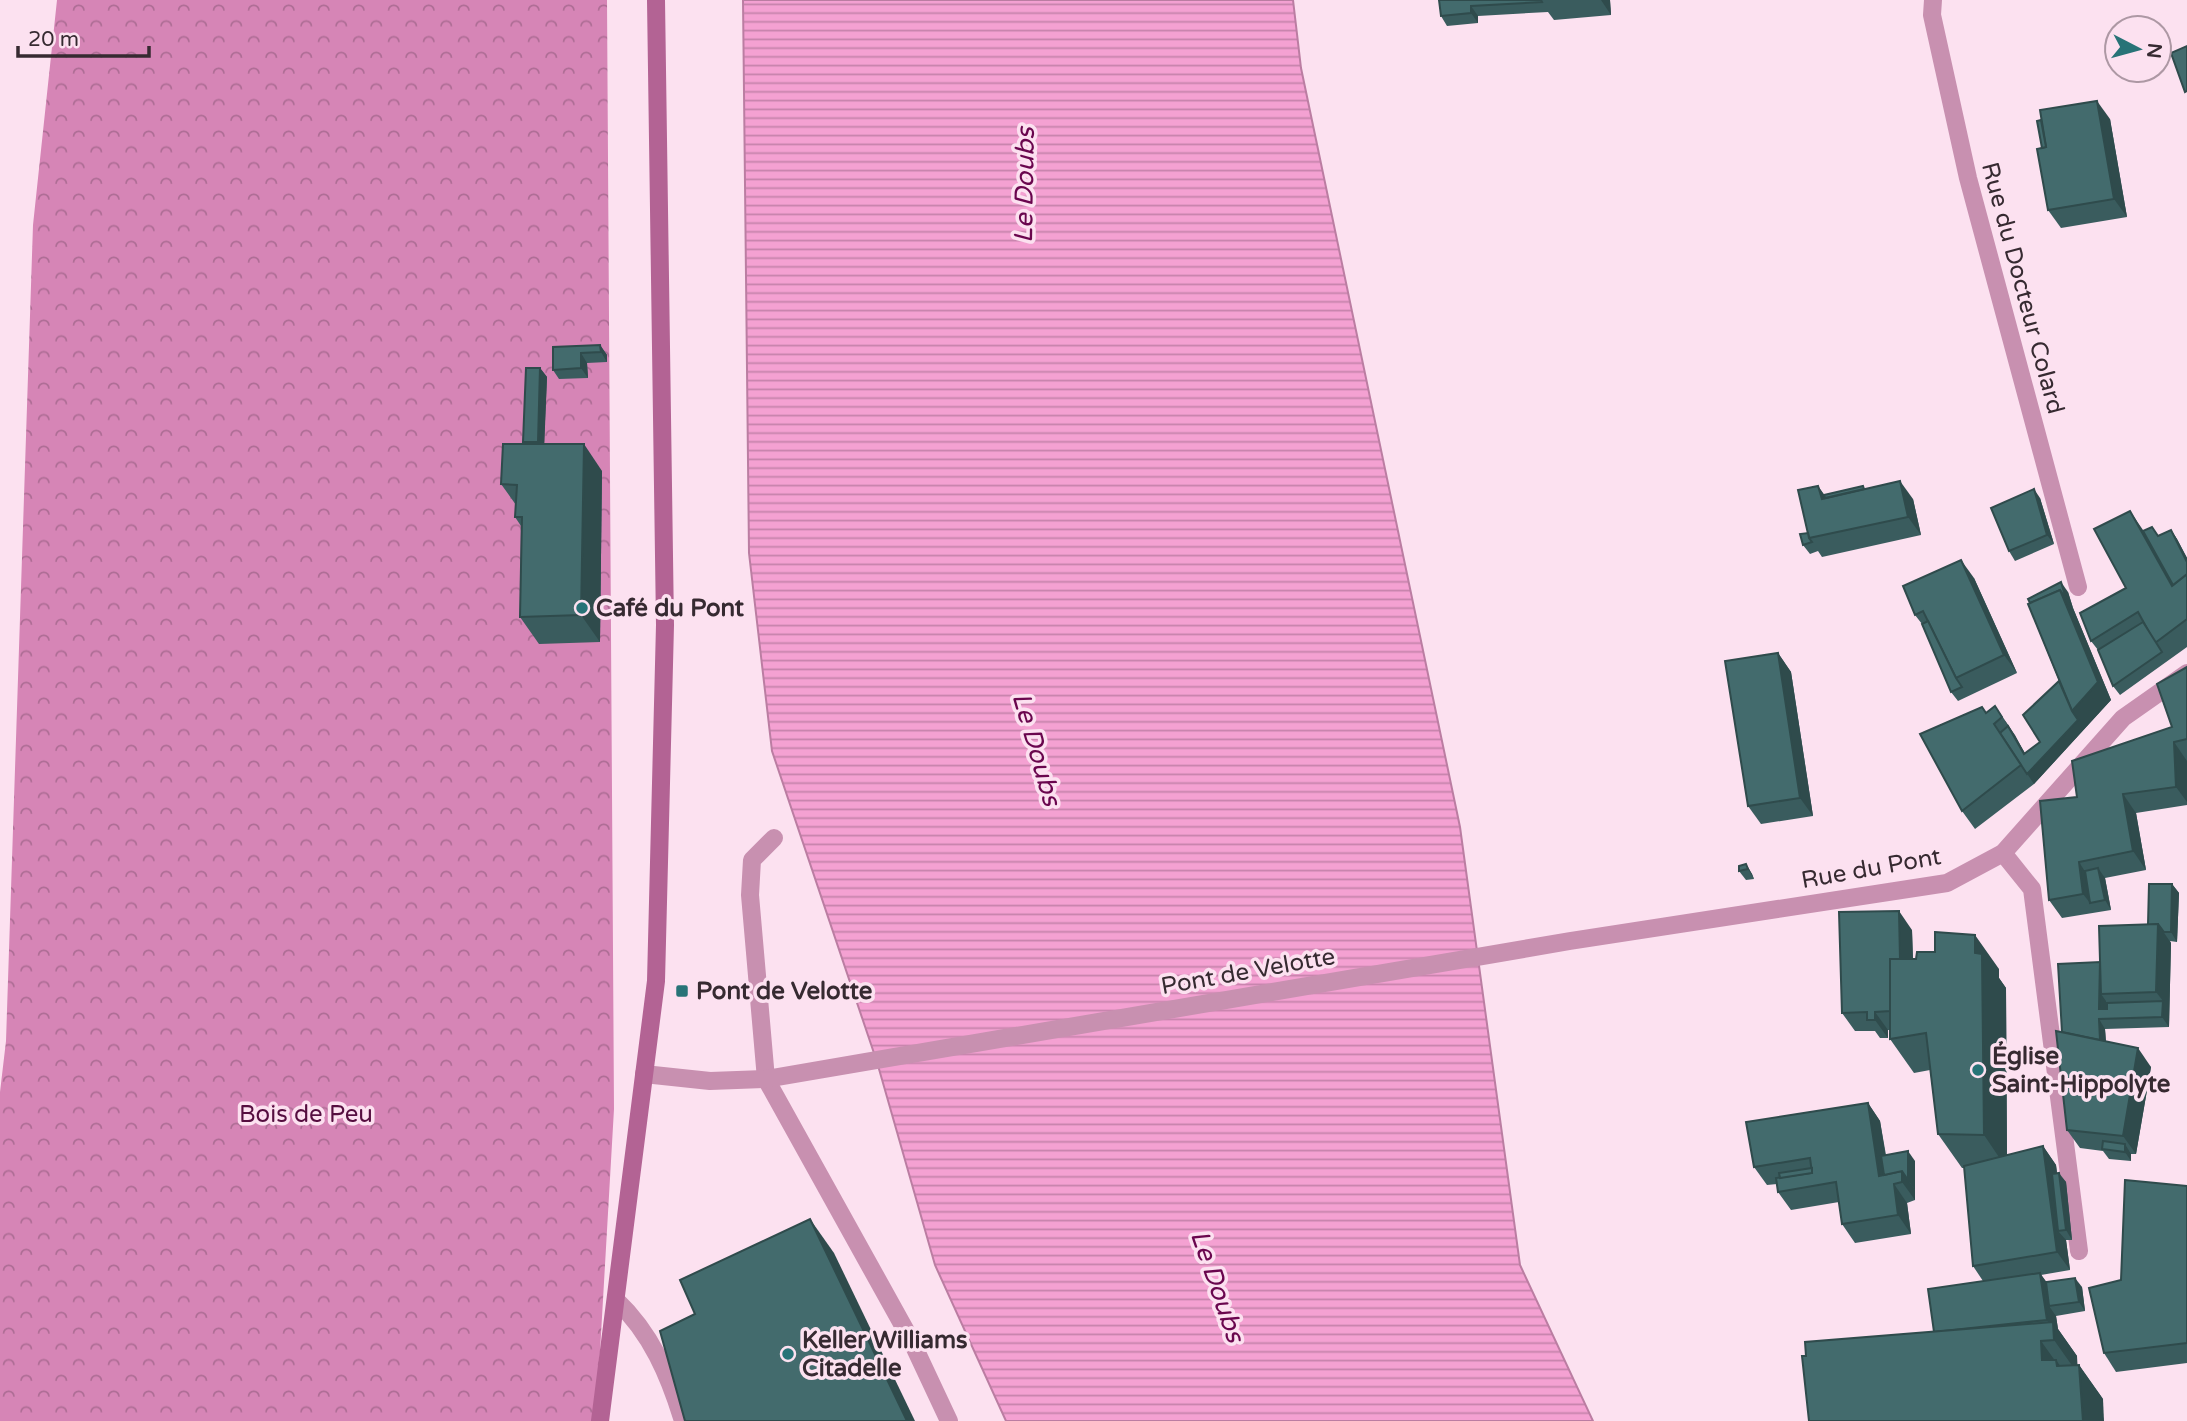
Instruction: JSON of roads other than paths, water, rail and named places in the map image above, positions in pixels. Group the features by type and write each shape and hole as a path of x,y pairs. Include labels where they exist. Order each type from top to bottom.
{"main road":[{"path":"600,1421 656,981 665,625 656,0"}],"street":[{"name":"Rue du Docteur Colard","path":"1933,0 1932,15 1968,178 2078,587"},
{"name":"Rue du Pont","path":"1570,941 1947,883 2003,853 2123,718 2187,673"},
{"path":"774,838 752,860 750,895 766,1079 911,1339 949,1421"},
{"path":"2003,853 2032,890 2079,1251"},
{"name":"Pont de Velotte","path":"644,1074 710,1081 766,1079 1570,941"},
{"path":"615,1300 638,1321 669,1377 683,1421"}],"water":[{"name":"Le Doubs","path":"743,0 1293,0 1301,68 1460,827 1520,1265 1593,1421 1006,1421 935,1265 877,1062 772,751 749,553"}],"place":[{"name":"Café du Pont","path":"582,608"},
{"name":"Pont de Velotte","path":"682,991"},
{"name":"Église Saint-Hippolyte","path":"1978,1070"},
{"name":"Keller Williams Citadelle","path":"788,1354"}],"park label":[{"name":"Bois de Peu","path":"306,1114"}]}
